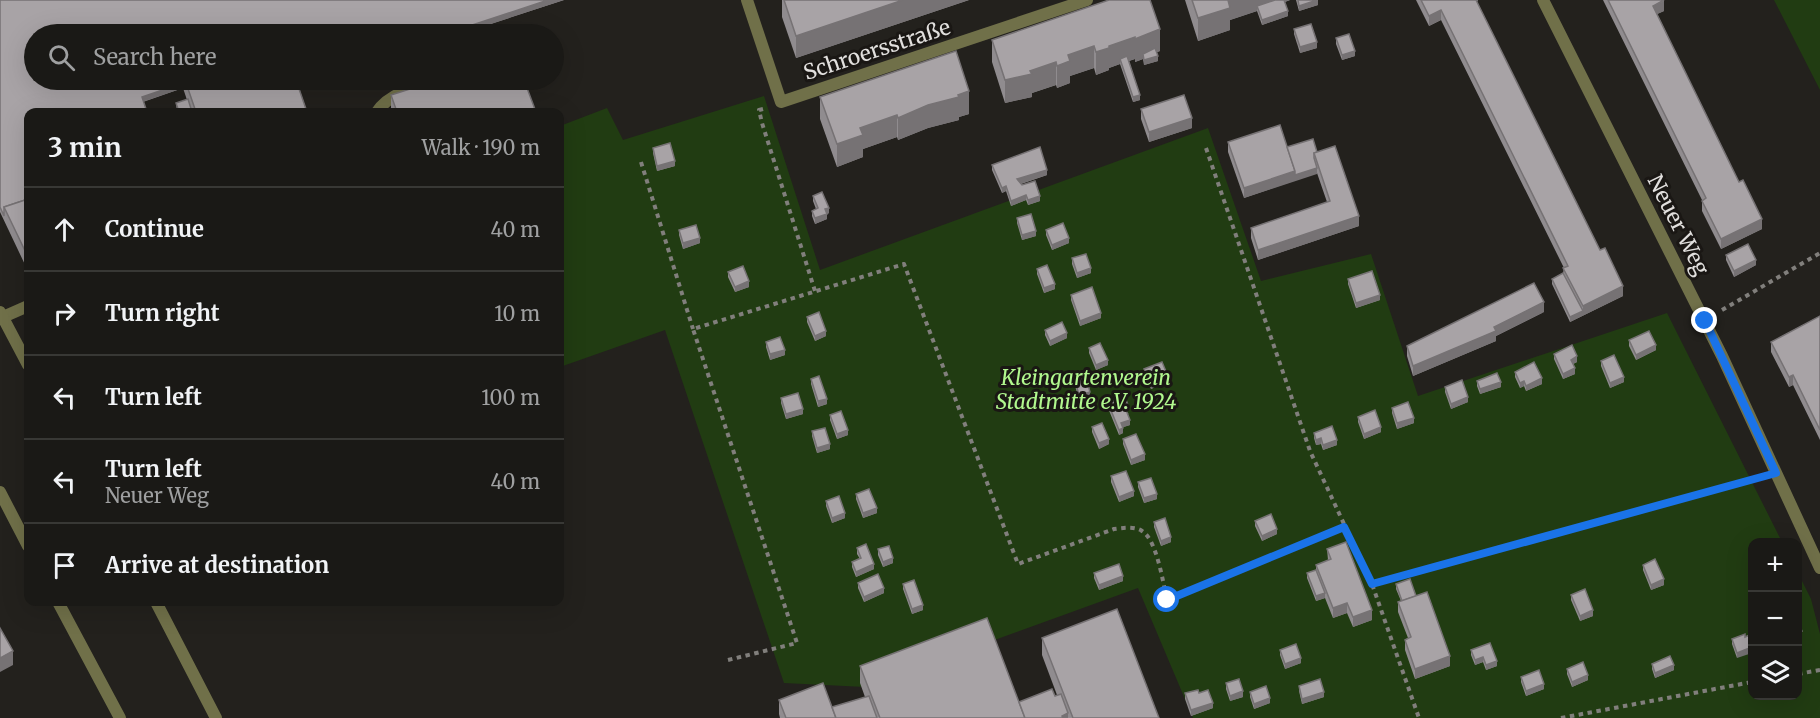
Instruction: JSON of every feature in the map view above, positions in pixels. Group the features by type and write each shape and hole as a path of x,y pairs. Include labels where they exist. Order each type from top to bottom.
{"street":[{"path":"747,0 781,102"},
{"name":"Schroersstraße","path":"781,102 1087,0"},
{"name":"Neuer Weg","path":"1543,0 1705,321 1820,568"},
{"path":"379,108 407,90"},
{"path":"24,307 1,314 24,357"},
{"path":"0,492 24,538"},
{"path":"60,606 120,718"},
{"path":"158,606 216,718"}],"path":[{"path":"781,102 759,110 816,291"},
{"path":"1206,148 1310,451 1372,584 1419,718"},
{"path":"641,162 796,643 728,660"},
{"path":"1705,321 1820,253"},
{"path":"693,328 904,264 1018,564 1114,529 1125,527 1141,530 1151,540 1167,600 1344,527"},
{"path":"1372,584 1776,473"},
{"path":"1802,673 1820,670"},
{"path":"1561,718 1748,683"}],"green space":[{"path":"1774,0 1820,0 1820,90"},
{"name":"Kleingartenverein Stadtmitte e.V. 1924","path":"764,96 820,270 1208,128 1261,281 1371,254 1418,396 1667,313 1780,538 1748,538 1748,700 1802,700 1802,581 1811,599 1820,634 1820,718 1193,718 1138,588 865,687 784,683 665,330 564,366 564,124 607,108 623,140"}],"building":[{"path":"0,0 548,0 475,24 24,24 24,90 162,90 142,97 146,108 24,108 24,200 4,207 4,216 0,207"},
{"path":"784,0 903,0 796,36"},
{"path":"1109,0 1150,0 1160,29 1096,52 1094,46 1068,55 1070,61 1057,66 1056,62 1030,71 1032,74 1005,80 992,40"},
{"path":"1192,0 1228,0 1230,8 1198,18"},
{"path":"1275,0 1284,0 1288,11 1262,20 1257,6"},
{"path":"1298,0 1317,0 1299,6"},
{"path":"1421,0 1476,0 1600,250 1605,248 1623,286 1583,306 1563,268 1568,266 1441,10 1429,16"},
{"path":"1608,0 1664,0 1653,6 1739,182 1743,180 1762,219 1721,239 1702,201 1706,198"},
{"path":"1311,24 1317,42 1300,47 1294,29"},
{"path":"1349,34 1355,51 1342,55 1336,38"},
{"path":"1155,48 1158,56 1144,60 1143,54"},
{"path":"956,51 969,91 958,95 959,97 928,105 898,118 897,115 860,128 863,135 837,144 820,97"},
{"path":"1127,56 1140,95 1133,97 1120,59"},
{"path":"188,90 299,90 306,108 195,108"},
{"path":"407,90 528,90 534,108 396,108 391,95"},
{"path":"1184,95 1192,118 1149,132 1141,109"},
{"path":"188,99 191,108 178,108 176,103"},
{"path":"1280,125 1295,171 1244,188 1228,142"},
{"path":"1313,139 1317,152 1314,153 1314,158 1317,168 1295,175 1287,147"},
{"path":"670,143 675,161 657,166 653,148"},
{"path":"1335,146 1359,216 1258,250 1251,228 1330,201 1314,153"},
{"path":"1040,147 1047,170 1017,179 1022,185 1035,181 1040,196 1028,200 1026,195 1011,201 1006,186 1002,188 992,165"},
{"path":"822,192 829,208 825,209 827,214 815,218 812,211 818,208 813,196"},
{"path":"24,200 24,249 4,207"},
{"path":"1031,214 1036,231 1022,235 1017,218"},
{"path":"1063,223 1069,238 1052,245 1046,230"},
{"path":"696,225 700,238 683,243 679,230"},
{"path":"1748,244 1756,260 1734,271 1726,255"},
{"path":"1086,254 1091,268 1077,273 1072,258"},
{"path":"1047,265 1055,284 1044,288 1037,269"},
{"path":"743,266 749,281 735,287 728,272"},
{"path":"1372,271 1380,295 1356,303 1348,279"},
{"path":"1563,273 1583,311 1570,317 1552,279"},
{"path":"1534,283 1544,302 1494,327 1496,331 1413,366 1407,346"},
{"path":"1092,287 1101,313 1080,321 1071,295"},
{"path":"819,312 826,331 815,336 807,317"},
{"path":"1820,316 1820,430 1793,375 1789,377 1771,342"},
{"path":"1062,322 1067,333 1050,341 1045,330"},
{"path":"1649,331 1656,345 1636,355 1629,340"},
{"path":"780,337 785,350 770,354 766,342"},
{"path":"1100,343 1108,360 1096,365 1089,348"},
{"path":"1572,345 1577,356 1571,360 1575,368 1563,374 1554,354"},
{"path":"1614,355 1624,377 1610,383 1601,361"},
{"path":"1162,362 1168,376 1151,383 1144,369"},
{"path":"1534,362 1542,378 1526,386 1524,381 1520,383 1515,372"},
{"path":"1497,373 1501,382 1480,389 1477,381"},
{"path":"1085,374 1090,392 1079,395 1074,377"},
{"path":"819,376 827,399 818,401 811,379"},
{"path":"1462,380 1468,397 1451,404 1445,387"},
{"path":"798,393 803,409 786,414 781,398"},
{"path":"1125,397 1130,420 1121,423 1123,428 1119,430 1108,403"},
{"path":"1408,402 1414,418 1397,423 1392,408"},
{"path":"1375,410 1381,427 1364,434 1358,417"},
{"path":"841,411 848,430 837,434 830,415"},
{"path":"1102,423 1109,439 1099,443 1092,427"},
{"path":"1332,426 1337,440 1323,445 1321,438 1316,440 1314,433"},
{"path":"825,428 830,444 817,448 812,431"},
{"path":"1136,434 1145,454 1131,460 1123,439"},
{"path":"1126,471 1134,491 1119,497 1111,476"},
{"path":"1151,478 1157,494 1144,498 1138,482"},
{"path":"869,489 877,508 863,513 856,494"},
{"path":"839,496 845,513 832,518 826,501"},
{"path":"1271,514 1277,529 1262,536 1255,521"},
{"path":"1165,518 1171,537 1161,541 1154,522"},
{"path":"1346,542 1372,610 1353,617 1347,603 1333,608 1316,565 1331,559 1327,549"},
{"path":"866,544 874,564 856,572 852,562 861,558 857,548"},
{"path":"889,546 893,558 883,562 878,549"},
{"path":"1655,559 1664,579 1651,585 1643,565"},
{"path":"1119,564 1123,576 1099,585 1094,573"},
{"path":"1316,570 1325,593 1316,596 1307,573"},
{"path":"878,574 884,588 864,597 858,583"},
{"path":"1410,579 1416,596 1402,601 1396,584"},
{"path":"914,580 923,605 912,609 903,584"},
{"path":"1585,589 1593,610 1580,616 1571,595"},
{"path":"1427,592 1450,656 1415,669 1405,640 1411,637 1398,602"},
{"path":"1117,609 1159,718 1073,718 1042,638"},
{"path":"987,618 1025,718 880,718 860,666"},
{"path":"0,628 13,651 0,658"},
{"path":"1745,634 1745,637 1748,636 1748,649 1737,653 1732,639"},
{"path":"1490,643 1497,661 1486,665 1483,657 1475,660 1471,650"},
{"path":"1296,644 1301,658 1285,664 1280,650"},
{"path":"1670,656 1674,665 1655,673 1652,664"},
{"path":"1583,662 1588,675 1572,682 1567,669"},
{"path":"1539,670 1544,684 1526,691 1521,677"},
{"path":"1239,679 1243,691 1230,696 1226,683"},
{"path":"1320,679 1324,692 1302,699 1299,686"},
{"path":"823,683 836,718 786,718 779,700"},
{"path":"1266,686 1270,698 1254,704 1250,692"},
{"path":"1052,689 1055,696 1061,694 1068,713 1062,716 1063,718 1025,718 1019,702"},
{"path":"1198,690 1199,693 1208,690 1213,703 1191,710 1185,693"},
{"path":"869,696 877,718 836,718 832,707"}],"route":[{"path":"1167,600 1344,527 1372,584 1776,473 1705,321"}]}
